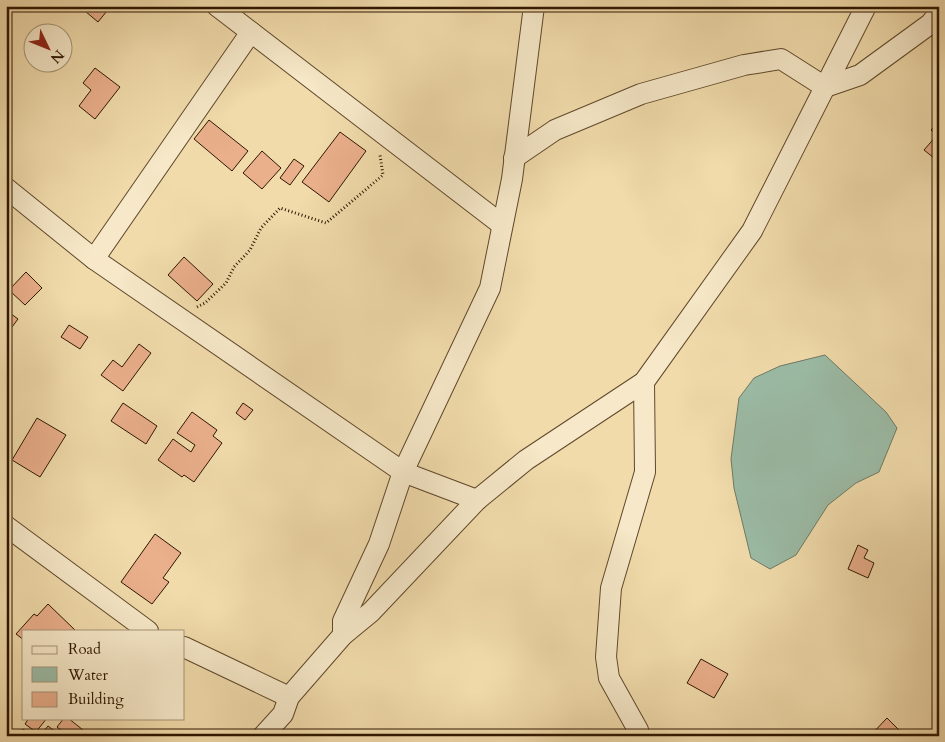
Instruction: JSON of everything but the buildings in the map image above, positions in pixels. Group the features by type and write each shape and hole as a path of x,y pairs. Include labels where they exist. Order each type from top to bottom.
{"street":[{"path":"217,6 501,224"},
{"path":"343,635 343,621 379,544 403,472 490,288 514,158 534,6"},
{"path":"263,736 283,714 289,697 343,635 371,612 477,500 526,460 644,382 743,246 866,6"},
{"path":"826,87 860,75 930,24 939,14"},
{"path":"94,259 251,32"},
{"path":"912,37 939,37"},
{"path":"514,158 555,130 641,94 744,65 781,59 826,87"},
{"path":"6,188 94,259 403,472 477,500"},
{"path":"634,736 638,730 609,678 606,658 611,588 645,472 644,382"},
{"path":"6,526 147,630"},
{"path":"185,648 289,697"}],"path":[{"path":"176,316 205,303 226,283 234,267 250,250 261,228 280,208 326,223 383,175 375,128"}],"water":[{"path":"825,355 886,412 897,428 879,472 856,483 828,505 796,555 770,569 751,558 734,488 731,459 739,398 754,378 780,366"}]}
